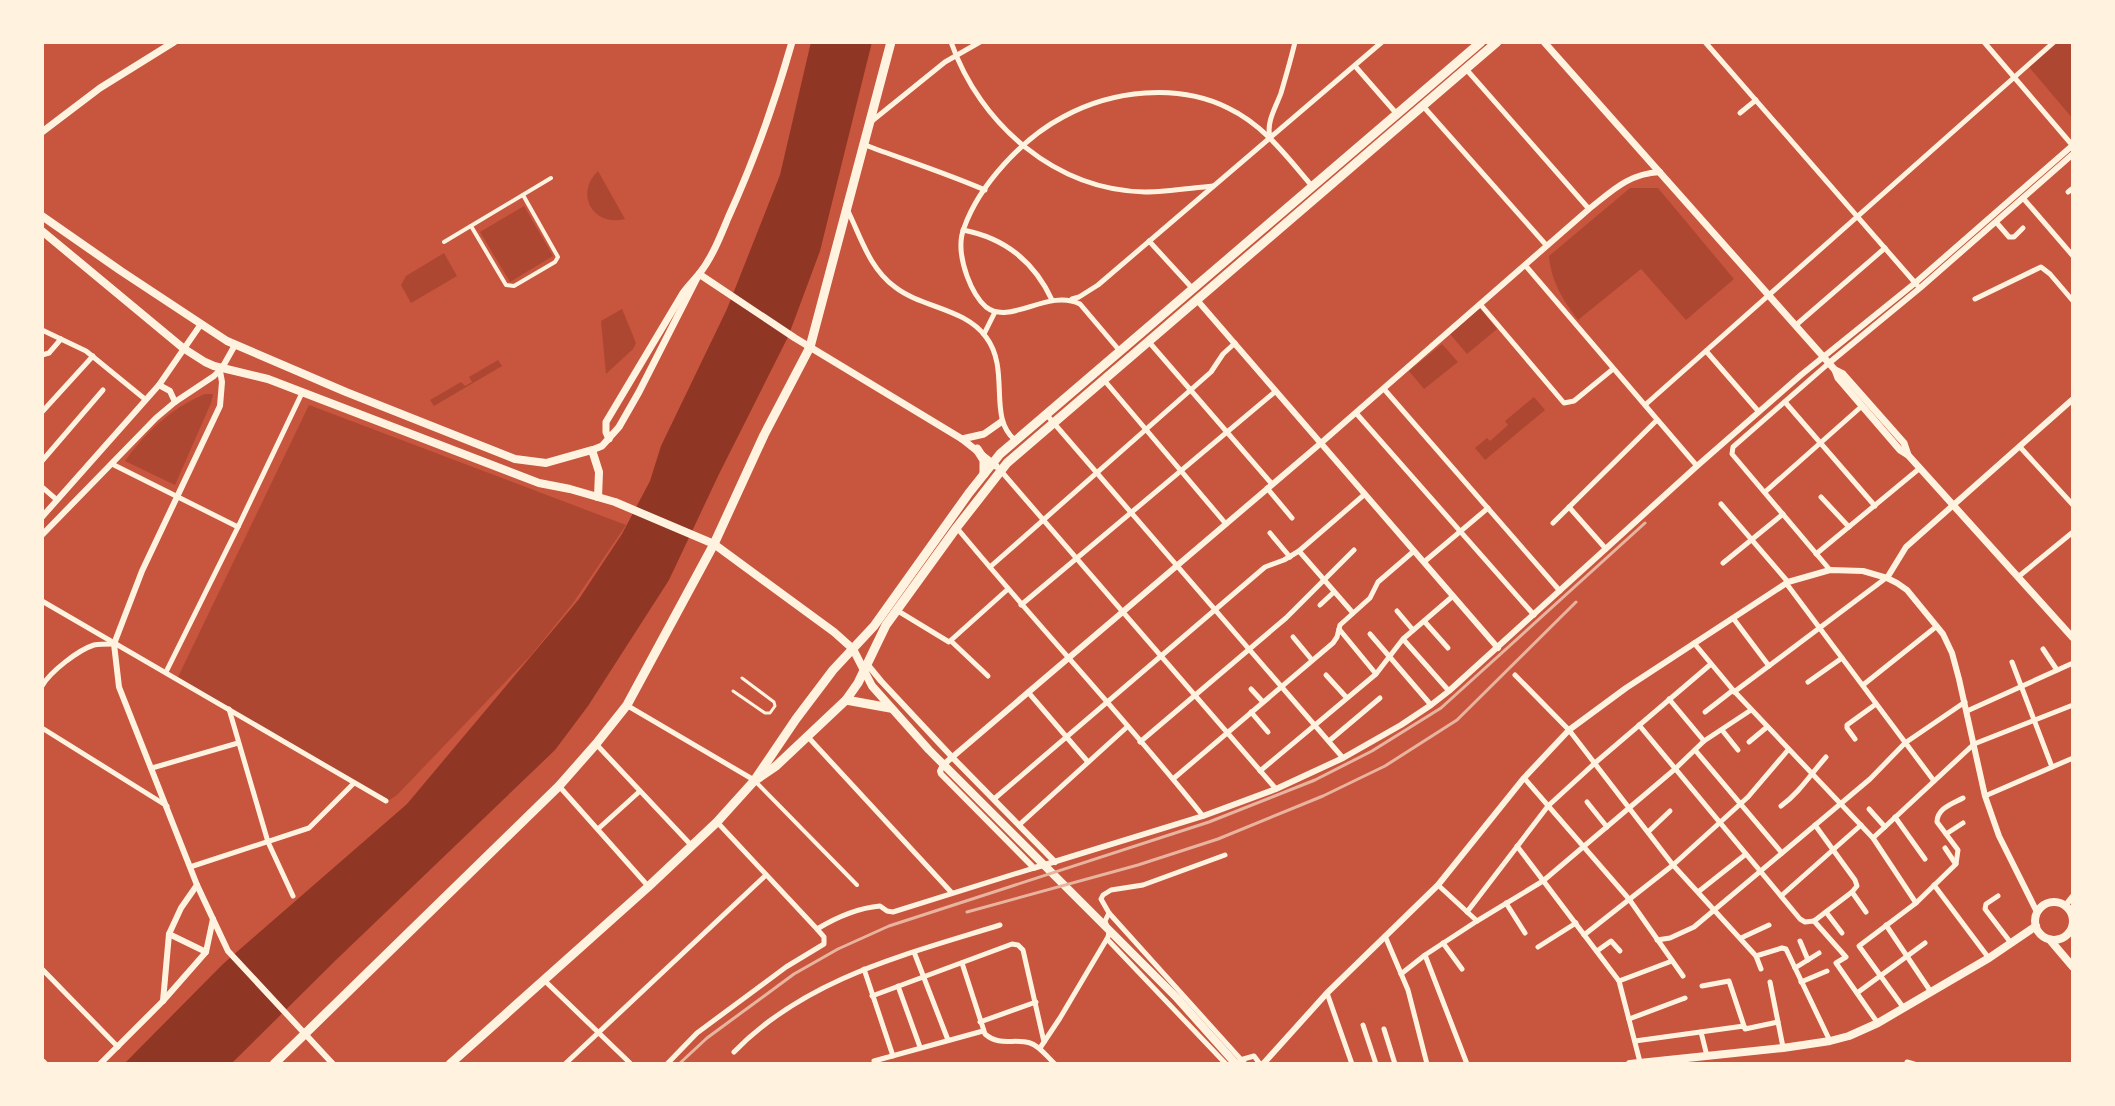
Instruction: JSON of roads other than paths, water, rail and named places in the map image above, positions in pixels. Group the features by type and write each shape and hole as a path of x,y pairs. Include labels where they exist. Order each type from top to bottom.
{"highway":[{"path":"274,1064 559,786 627,705 714,544 764,435 808,352 891,42"},
{"path":"453,1064 648,887 717,822 754,781 833,670 874,626 954,512 1015,440 1481,42"},
{"path":"754,781 769,772 846,700 866,668 886,625 957,527 1016,455 1497,42"},
{"path":"808,352 820,353"},
{"path":"977,449 984,460 984,474"},
{"path":"846,700 890,708"}],"main road":[{"path":"42,132 100,88 174,42"},
{"path":"42,216 235,345 515,459 546,463 602,446 619,427 747,177 792,42"},
{"path":"1544,42 1827,360 1838,378 1900,450 1908,455 2071,632"},
{"path":"42,231 183,348 205,362 221,369 252,374 539,483 615,502 714,544 853,649 866,668 872,686 943,765 1239,1063"},
{"path":"699,274 795,338 808,352"},
{"path":"609,439 606,422 683,293 699,274"},
{"path":"820,353 962,439 1001,471"},
{"path":"1835,370 1845,376 1904,443 1908,455"},
{"path":"962,439 984,434 1001,422"},
{"path":"592,450 599,472 598,497"},
{"path":"2050,939 2065,936 2073,924 2071,913 2065,906 2052,902 2037,912 2036,926 2073,967"},
{"path":"1630,1064 1671,1062 1830,1041 1878,1023 1989,958 2036,926"}],"street":[{"path":"951,42 955,56 984,103 1021,146 1059,170 1101,186 1145,192 1214,186"},
{"path":"871,122 911,88 980,42"},
{"path":"1270,138 1270,120 1295,42"},
{"path":"1312,186 1270,138 1243,116 1211,101 1194,96 1150,93 1117,97 1085,107 1046,127 1021,146 985,190 963,230 962,257 969,282 985,306 995,312 1016,311 1052,300 1079,297 1098,285 1149,241 1214,186 1270,138 1355,66 1382,42"},
{"path":"1705,42 1918,285"},
{"path":"1918,285 2073,146 1984,42"},
{"path":"1645,405 2054,42"},
{"path":"1355,66 1397,114"},
{"path":"1466,68 1589,209"},
{"path":"1740,113 1756,100"},
{"path":"1422,105 1547,246"},
{"path":"864,145 985,190"},
{"path":"817,929 863,907 880,906 893,912 1203,816 1276,789 1343,758 1401,725 1449,691 1759,412 1996,222 2073,154"},
{"path":"1034,868 941,774 943,765 1124,613 1589,209 1626,181 1661,172"},
{"path":"444,242 551,178"},
{"path":"471,226 506,285 514,286 555,262 558,257 523,195"},
{"path":"2023,198 2073,256"},
{"path":"847,208 866,252 883,276 907,295 969,321 984,334 995,353 1000,380 1001,422 1015,440"},
{"path":"1996,222 2013,238 2023,228"},
{"path":"963,230 992,238 1017,253 1038,274 1052,300"},
{"path":"1149,241 1193,289"},
{"path":"1796,325 1885,248"},
{"path":"1525,265 1697,466"},
{"path":"1975,299 2041,267 2073,301"},
{"path":"1071,299 1080,304 1120,351"},
{"path":"1197,300 1498,648"},
{"path":"1480,304 1561,401 1574,401 1614,369"},
{"path":"984,334 995,312"},
{"path":"42,517 159,385 201,324"},
{"path":"42,330 93,356 146,400"},
{"path":"42,355 49,353 61,339"},
{"path":"1149,341 1228,432 1292,518"},
{"path":"990,567 1211,372 1235,343"},
{"path":"42,535 139,434 175,402 203,385 221,369 235,345"},
{"path":"1706,351 1759,412"},
{"path":"42,412 93,356"},
{"path":"1827,360 1733,447 1732,454 1830,570"},
{"path":"221,369 220,406 142,571 114,644 119,687 197,885 228,951 333,1064"},
{"path":"1104,380 1226,524"},
{"path":"159,385 170,391 175,402"},
{"path":"1384,389 1560,591"},
{"path":"42,461 103,390"},
{"path":"1021,605 1276,391"},
{"path":"166,673 302,393"},
{"path":"1705,712 1887,578 1906,547 2073,399"},
{"path":"1785,402 1875,506"},
{"path":"1765,492 1862,406"},
{"path":"1356,413 1534,615"},
{"path":"1046,414 1343,758"},
{"path":"1553,523 1657,420"},
{"path":"2020,447 2073,505"},
{"path":"112,464 238,527"},
{"path":"1816,554 1920,468"},
{"path":"1001,471 1276,789"},
{"path":"42,487 57,500"},
{"path":"994,799 1265,567 1299,551 1365,494"},
{"path":"1821,497 1849,527"},
{"path":"1721,504 1787,583 1934,781"},
{"path":"1569,507 1606,549"},
{"path":"1424,562 1488,508"},
{"path":"1723,563 1783,514"},
{"path":"957,527 1203,816"},
{"path":"2018,577 2073,532"},
{"path":"1270,533 1290,557"},
{"path":"1140,742 1286,618 1354,550"},
{"path":"1299,551 1353,613"},
{"path":"1173,779 1333,643 1339,628 1370,598 1378,582 1414,551"},
{"path":"1225,855 1143,885 1106,892 1101,899 1109,913 1239,1063 1254,1056 1262,1064 1327,993 1438,885 1524,778 1569,730 1626,688 1787,583 1830,570 1863,571 1887,578 1907,590 1937,626 1952,653 1985,796 1999,836 2037,912"},
{"path":"951,641 1008,589"},
{"path":"1320,605 1334,592"},
{"path":"1260,771 1376,674 1403,639 1453,596"},
{"path":"42,601 386,801"},
{"path":"897,610 951,641 988,676"},
{"path":"1397,611 1413,630"},
{"path":"1733,618 1769,666"},
{"path":"1424,621 1448,648"},
{"path":"1862,686 1937,626"},
{"path":"1339,628 1376,674"},
{"path":"1370,634 1431,705"},
{"path":"1293,637 1312,660"},
{"path":"1403,639 1449,691"},
{"path":"1694,643 1751,710 1873,838 1916,903"},
{"path":"42,686 57,669 83,651 94,645 114,644"},
{"path":"2043,649 2057,670"},
{"path":"1808,682 1842,658"},
{"path":"2012,662 2052,767"},
{"path":"1967,711 2073,663"},
{"path":"1467,912 1548,806 1711,664"},
{"path":"866,668 1055,862"},
{"path":"1326,675 1347,698"},
{"path":"1515,675 1569,730 1673,865 1756,956 1761,969"},
{"path":"1251,689 1263,702"},
{"path":"1028,692 1088,762"},
{"path":"1329,741 1380,698"},
{"path":"1669,699 1704,741"},
{"path":"1657,940 1694,927 1870,779 1905,743 1965,702"},
{"path":"1855,739 1847,725 1876,704"},
{"path":"627,705 754,781 857,885"},
{"path":"1873,838 1974,744 2073,705"},
{"path":"229,709 268,842 293,896"},
{"path":"1401,974 1443,943 1543,881 1704,741 1751,710"},
{"path":"1251,712 1268,732"},
{"path":"1639,725 1805,922 1814,921 1826,912 1852,892 1856,883 1815,825"},
{"path":"1019,825 1127,727"},
{"path":"1749,742 1767,727"},
{"path":"42,728 167,806"},
{"path":"1722,730 1738,750"},
{"path":"808,737 952,893"},
{"path":"152,768 238,743"},
{"path":"596,744 691,846"},
{"path":"1695,750 1782,853"},
{"path":"1584,935 1673,865 1754,791 1788,750"},
{"path":"1781,806 1796,794 1826,757"},
{"path":"1985,796 2073,758"},
{"path":"1524,778 1629,899 1683,976"},
{"path":"190,867 309,828 354,783"},
{"path":"559,786 648,887"},
{"path":"598,829 640,791"},
{"path":"1904,1008 1859,946 1916,903 1956,864 1958,850 1937,822 1937,815 1963,798"},
{"path":"1587,802 1607,827"},
{"path":"1869,809 1885,827"},
{"path":"1648,832 1670,811"},
{"path":"1895,817 1925,859"},
{"path":"667,1064 697,1033 786,967 824,944 824,937 817,929 717,822"},
{"path":"1946,834 1963,823"},
{"path":"1781,896 1861,825"},
{"path":"1517,846 1619,981 1640,1063"},
{"path":"1945,848 1956,864"},
{"path":"1698,892 1746,854"},
{"path":"565,1064 766,875"},
{"path":"163,1001 169,934 181,908 197,885"},
{"path":"1438,885 1477,921"},
{"path":"1934,885 1989,958"},
{"path":"1852,892 1866,912"},
{"path":"1998,896 1986,904 1985,909 2011,944"},
{"path":"2065,906 2073,896"},
{"path":"1506,903 1525,933"},
{"path":"1826,912 1842,933"},
{"path":"1042,1045 1107,939 1109,932 1105,921 1109,913"},
{"path":"100,1064 163,1001 206,952 213,918"},
{"path":"1814,921 1846,957 1836,963 1878,1023"},
{"path":"1538,947 1576,923"},
{"path":"734,1052 785,1008 834,981 1000,925"},
{"path":"1740,939 1769,925"},
{"path":"1886,925 1931,992"},
{"path":"169,934 206,952"},
{"path":"1385,936 1413,1006 1427,1064"},
{"path":"1107,939 1226,1064"},
{"path":"1596,951 1611,941 1620,951"},
{"path":"1800,941 1808,960"},
{"path":"1443,943 1462,969"},
{"path":"1857,993 1925,943"},
{"path":"872,996 1012,944 1018,945 1023,950 1036,1002 1042,1045 1055,1064"},
{"path":"1756,956 1784,947 1788,950 1830,1041"},
{"path":"914,952 948,1041"},
{"path":"1795,968 1819,953"},
{"path":"1425,955 1467,1064"},
{"path":"1619,981 1672,961"},
{"path":"962,963 983,1031 989,1038 999,1042 1042,1045"},
{"path":"42,969 118,1047"},
{"path":"864,969 893,1056"},
{"path":"1801,982 1827,971"},
{"path":"545,981 631,1064"},
{"path":"1702,986 1729,981 1745,1029 1778,1022"},
{"path":"1770,982 1783,1048"},
{"path":"898,986 920,1047"},
{"path":"1327,993 1352,1064"},
{"path":"1629,1019 1685,998"},
{"path":"980,1022 1036,1002"},
{"path":"1363,1025 1376,1064"},
{"path":"1634,1041 1744,1026"},
{"path":"1384,1029 1395,1064"},
{"path":"874,1061 983,1031"},
{"path":"1701,1032 1707,1056"}],"lane":[{"path":"733,691 765,713 773,710 774,702 742,678"}],"railway":[{"path":"679,1064 707,1038 794,974 838,949 889,926 1209,822 1315,780 1372,751 1441,708 1645,523"},
{"path":"967,912 1138,865 1218,839 1323,796 1385,766 1457,720 1576,602"}]}
